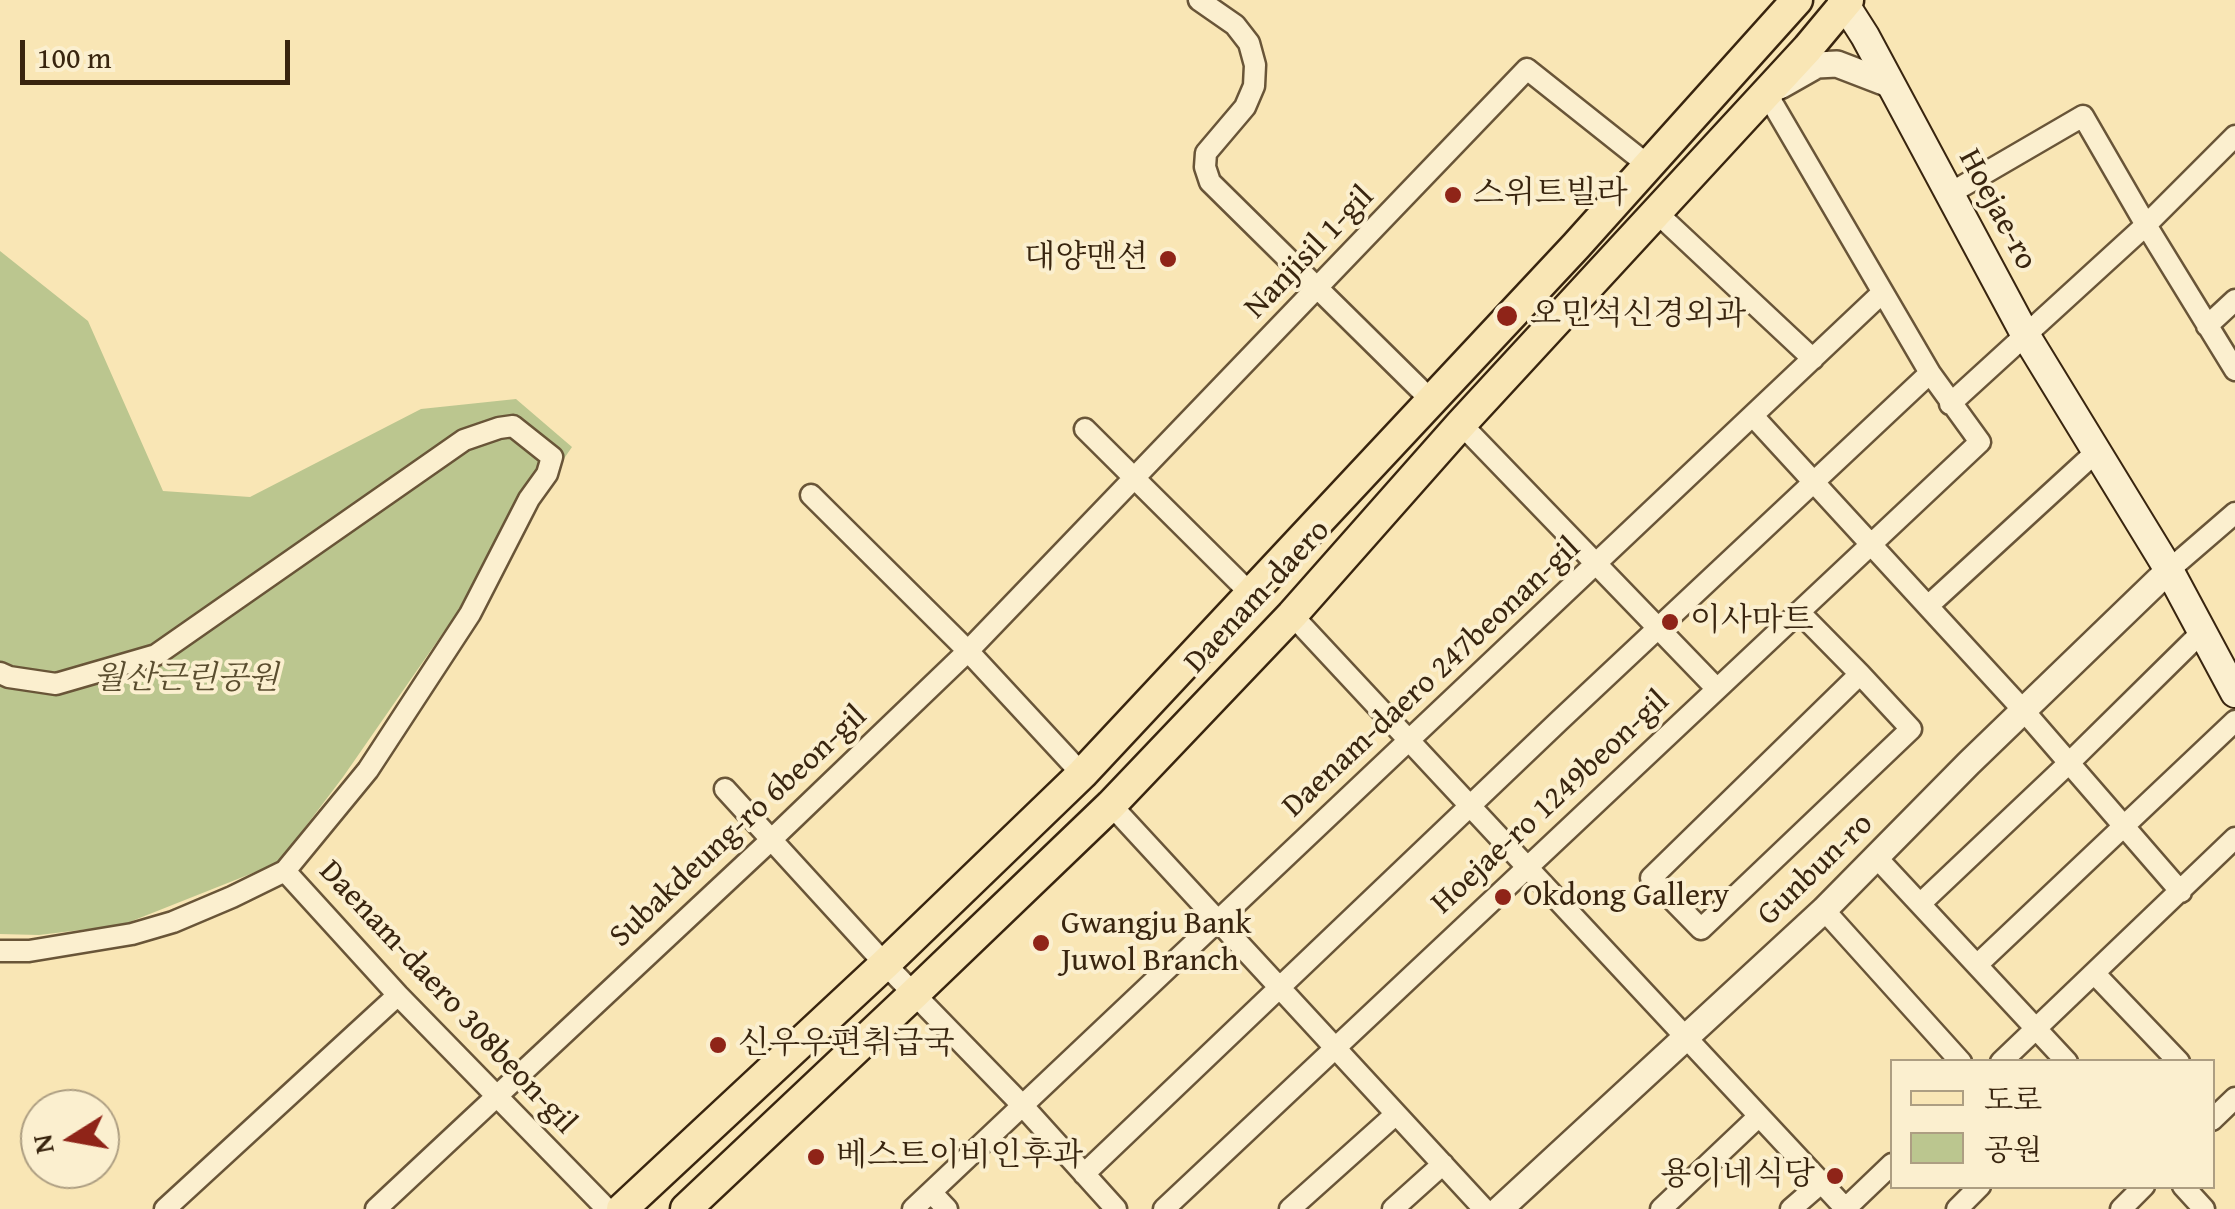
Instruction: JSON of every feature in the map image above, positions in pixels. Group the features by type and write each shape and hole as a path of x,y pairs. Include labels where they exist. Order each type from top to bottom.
{"main road":[{"name":"Daenam-daero","path":"622,1209 1082,774 1432,401 1797,0"},
{"name":"Daenam-daero","path":"686,1209 1110,805 1292,615 1461,424 1767,94 1845,2"},
{"name":"Hoejae-ro","path":"1845,2 2026,336 2169,570 2235,693"}],"street":[{"path":"1199,0 1235,25 1249,44 1255,65 1254,86 1244,107 1206,153 1204,167 1210,182 1432,401"},
{"path":"1889,84 1837,64 1818,65 1767,94 1950,404 2146,226 2235,136"},
{"name":"Nanjisil 1-gil","path":"1134,478 1527,69 1649,166"},
{"path":"1949,194 2082,116 2235,370"},
{"path":"1656,212 1813,359"},
{"name":"Daenam-daero 247beonan-gil","path":"913,1209 1882,293"},
{"path":"2207,326 2235,300"},
{"path":"1084,1174 1930,373"},
{"name":"Hoejae-ro 1249beon-gil","path":"1164,1209 1980,442 1950,404"},
{"path":"1752,416 2024,711 2181,892"},
{"path":"1461,424 1717,689"},
{"path":"0,674 56,684 156,655 464,440 513,426 524,433 552,458 547,474 528,499 470,614 368,770 285,871"},
{"name":"Daenam-daero","path":"1085,429 1251,594"},
{"path":"1928,606 2096,452"},
{"name":"Subakdeung-ro 6beon-gil","path":"376,1209 968,651 1134,478"},
{"path":"811,496 968,651 1082,774"},
{"path":"2169,570 2235,513"},
{"name":"Gunbun-ro","path":"1500,1209 1824,910 2169,570"},
{"path":"1799,612 1860,674 1911,729 1701,929 1651,878 1860,674"},
{"path":"1292,615 1845,1209 1890,1166"},
{"path":"1920,904 2204,630"},
{"path":"1977,965 2235,720"},
{"path":"725,789 1116,1209"},
{"path":"1110,805 1484,1209"},
{"path":"2004,1059 2235,838"},
{"path":"1877,858 2064,1059"},
{"name":"Daenam-daero 308beon-gil","path":"0,950 29,951 132,934 172,922 285,871 398,994 607,1209"},
{"path":"1824,910 1959,1059"},
{"path":"2094,974 2176,1059"},
{"path":"164,1209 398,994"},
{"path":"1293,1206 1396,1114"},
{"path":"1661,1209 1759,1116"},
{"path":"1394,1209 1443,1164"},
{"path":"1791,1209 1821,1183"},
{"path":"1957,1209 1977,1189"},
{"path":"2121,1209 2141,1189"},
{"path":"2186,1189 2204,1209"},
{"path":"931,1192 946,1209"}],"green space":[{"name":"월산근린공원","path":"0,251 88,321 163,491 250,497 421,409 516,399 572,447 343,777 278,863 122,925 39,935 0,934"}],"place":[{"name":"스위트빌라","path":"1453,195"},
{"name":"대양맨션","path":"1168,259"},
{"name":"오민석신경외과","path":"1507,316"},
{"name":"이사마트","path":"1670,622"},
{"name":"Okdong Gallery","path":"1503,897"},
{"name":"Gwangju Bank Juwol Branch","path":"1041,943"},
{"name":"신우우편취급국","path":"718,1045"},
{"name":"베스트이비인후과","path":"816,1157"},
{"name":"용이네식당","path":"1835,1176"}]}
